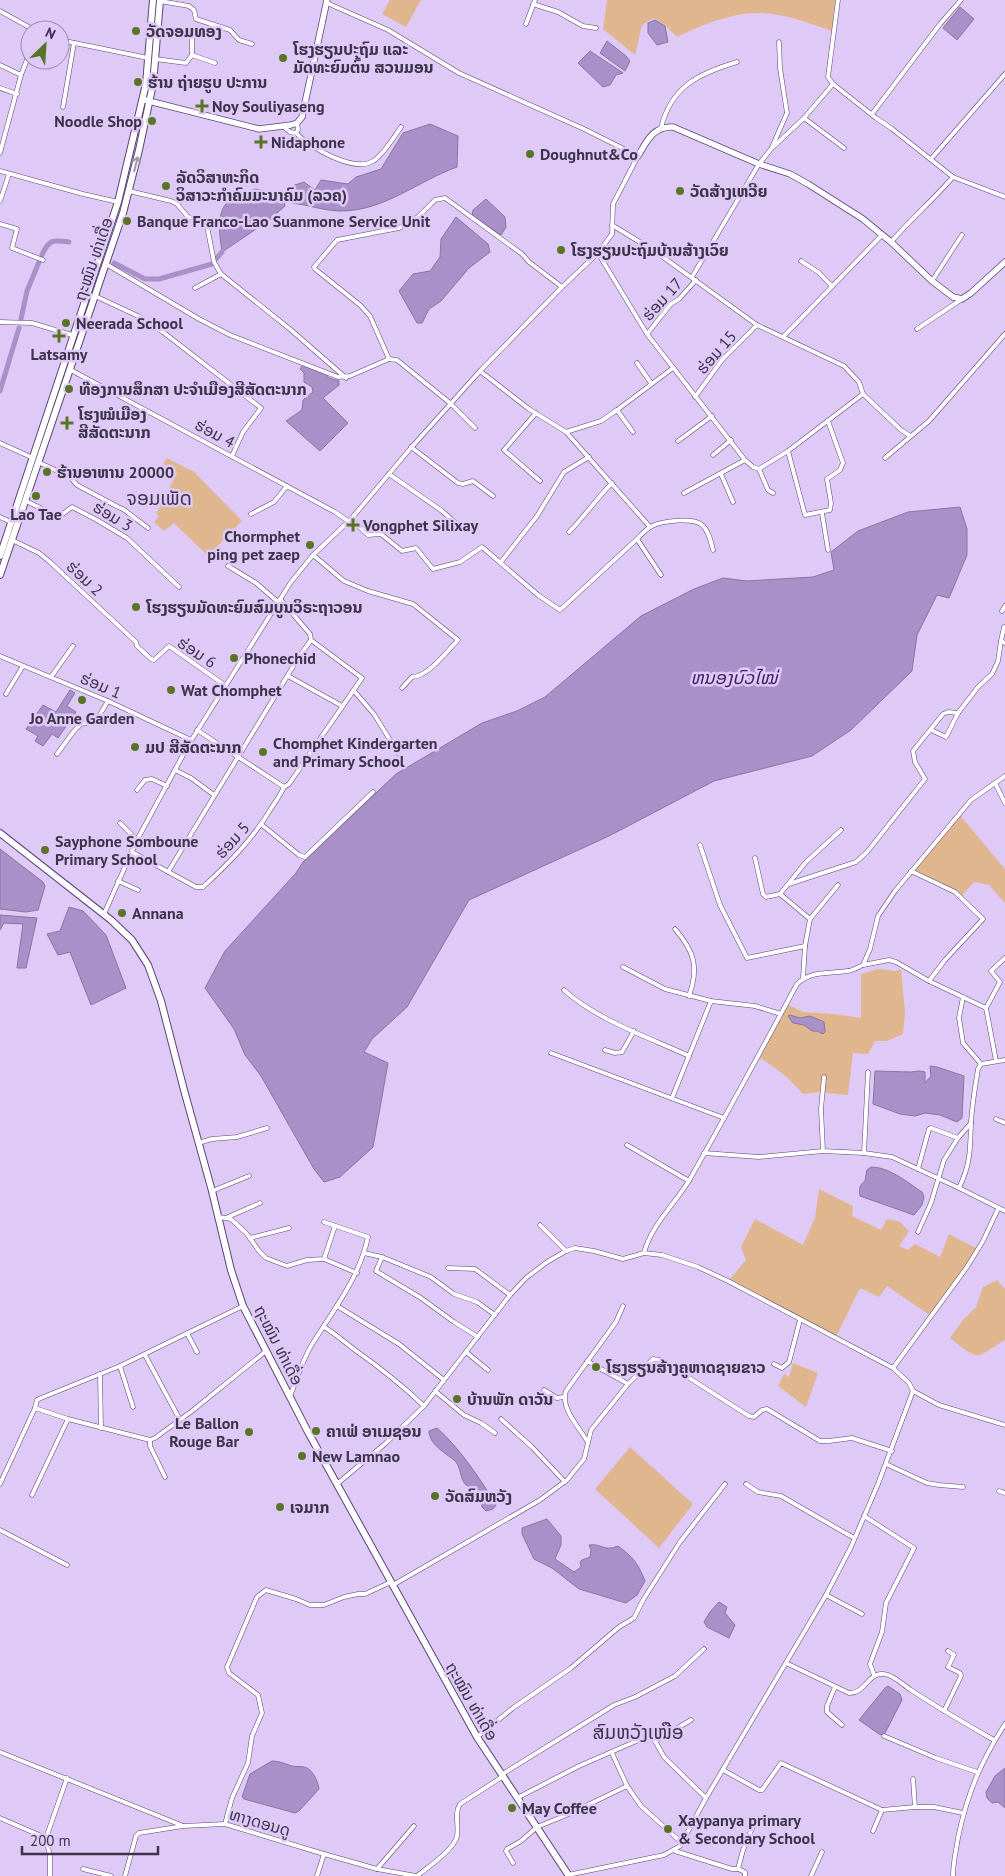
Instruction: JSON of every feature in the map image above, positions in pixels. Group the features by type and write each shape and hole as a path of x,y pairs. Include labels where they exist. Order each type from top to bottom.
{"main road":[{"name":"ຖະໝົນ ທ່າເດື່ອ","path":"0,556 66,368 95,296 129,191 146,101 158,0"},
{"name":"ຖະໝົນ ທ່າເດື່ອ","path":"66,368 72,335 118,202 146,101"},
{"name":"ຖະໝົນ ທ່າເດື່ອ","path":"0,575 26,501 35,460"},
{"name":"ຖະໝົນ ທ່າເດື່ອ","path":"0,834 104,914 132,940 143,957 153,977 219,1217 231,1270 243,1306 337,1484 477,1737 501,1776 569,1876"}],"street":[{"path":"158,0 189,6 194,10 196,19 230,30 239,40 252,44"},
{"path":"838,0 828,77 833,84 953,177 1005,197"},
{"path":"872,114 940,24 961,0"},
{"path":"146,101 259,129 284,127 297,123 302,117 327,2 388,30 467,77 584,129 638,156"},
{"path":"526,24 534,2 558,12 583,26 596,28"},
{"path":"0,11 20,22"},
{"path":"70,42 152,59 186,63 192,55 192,36"},
{"path":"771,149 787,110 780,68 779,42"},
{"path":"63,107 74,43"},
{"path":"192,55 215,63"},
{"path":"104,914 137,840 191,740 279,601 313,556 350,520 450,403 562,287 598,253 610,237 612,209 615,199 649,137 661,128 676,96 693,80 709,71 737,62"},
{"path":"0,65 21,75"},
{"path":"0,153 23,70"},
{"path":"930,159 1005,74"},
{"path":"771,149 804,118 833,84"},
{"path":"0,88 17,94"},
{"path":"804,118 844,148"},
{"path":"296,133 298,130 297,123"},
{"path":"284,127 333,157 353,164 365,165 375,160 401,127"},
{"path":"661,128 677,128 759,164 790,174 808,184 863,219 891,242 932,282 953,297 962,299"},
{"name":"ຮ່ອມ 17","path":"647,334 671,304 679,299 694,278 759,164 771,149"},
{"path":"0,171 118,202"},
{"path":"0,201 2,186 9,174"},
{"path":"891,242 953,177"},
{"path":"129,191 171,201 177,204 188,217 206,221 214,262 221,274 291,330 346,378"},
{"path":"389,359 370,316 360,305 314,268 333,243 341,238 399,228 418,217 435,200 445,198 522,254 529,262 562,287"},
{"path":"0,224 16,229 12,248 43,260"},
{"path":"612,225 694,278 757,325 844,366 859,382 863,394 900,430 910,436"},
{"path":"783,337 882,235"},
{"path":"932,282 962,235"},
{"path":"598,253 647,334 745,460 759,469 768,490 773,493"},
{"path":"801,261 818,272 832,286"},
{"path":"918,329 971,293 1005,262"},
{"path":"106,264 199,319 230,335 285,358 338,377 346,378 389,359 397,360 450,403 475,428"},
{"path":"195,288 221,274"},
{"path":"95,296 123,308 146,321 261,408 243,432 232,456"},
{"path":"0,322 32,323 72,335"},
{"name":"ຮ່ອມ 15","path":"695,397 722,360 757,325"},
{"path":"885,458 929,420 1005,334"},
{"path":"637,363 651,383"},
{"name":"ຮ່ອມ 4","path":"66,368 350,520 368,535 380,533 402,551 416,548 430,568 433,569 460,562 482,547 501,562"},
{"path":"566,432 601,421 673,368"},
{"path":"480,371 536,413 566,432 650,527"},
{"path":"759,469 788,451 863,394"},
{"path":"617,410 633,432"},
{"path":"536,413 504,450 540,480"},
{"path":"678,441 712,416"},
{"path":"788,451 805,516 822,514 830,510 827,479 840,470 843,463 828,421"},
{"path":"713,455 731,440"},
{"path":"0,443 70,478 77,485 123,509 148,528"},
{"path":"411,447 458,483 462,484 473,481 493,496"},
{"path":"589,457 566,470 537,516 501,562 538,595 560,610 650,527 660,523 692,521 700,523 707,531 713,550"},
{"path":"684,493 745,460"},
{"path":"389,474 442,511 458,525"},
{"path":"721,474 734,502"},
{"path":"569,532 586,515 592,504 612,483"},
{"path":"251,514 274,502 287,486"},
{"name":"ຮ່ອມ 3","path":"26,501 59,517 72,507 98,520 131,541 179,587"},
{"path":"822,514 828,550"},
{"path":"0,517 11,522"},
{"path":"637,539 661,575"},
{"name":"ຮ່ອມ 2","path":"12,540 39,553 50,562 136,642"},
{"path":"313,556 344,581 368,591 413,604 458,640 426,672 419,677 412,677 402,688"},
{"path":"228,566 279,601 310,634 311,640 362,678 354,691 374,714 398,754"},
{"path":"1002,612 1005,606"},
{"path":"931,730 946,737 958,713 978,687 992,674 1003,642 1004,627"},
{"path":"168,872 311,640"},
{"name":"ຮ່ອມ 6","path":"136,642 137,646 152,660 169,646 226,686"},
{"path":"52,677 73,646"},
{"name":"ຮ່ອມ 1","path":"0,656 108,701 191,740"},
{"path":"6,694 23,666"},
{"path":"288,676 342,706"},
{"name":"ຮ່ອມ 5","path":"132,852 196,887 203,887 234,858 262,825 284,787 290,784 354,691"},
{"path":"57,754 80,724 90,722 99,716 108,701"},
{"path":"788,884 856,862 867,852 925,779 915,762 913,751 943,714 948,712 958,713"},
{"path":"197,730 284,787"},
{"path":"175,770 191,778 214,796"},
{"path":"862,965 870,949 878,916 895,891 971,800 1005,776"},
{"path":"138,790 145,780 152,779 167,786"},
{"path":"995,782 1005,802"},
{"path":"262,825 299,855 305,857 373,792"},
{"path":"120,822 137,840"},
{"path":"755,858 763,894 768,897 780,894 806,862 841,830"},
{"path":"700,845 720,905 747,958 805,946"},
{"path":"912,871 955,892 983,919 944,960 929,981"},
{"path":"118,881 138,890"},
{"path":"803,978 805,946 810,919 838,885"},
{"path":"780,894 810,919"},
{"path":"675,930 684,939 695,965 694,982 690,996"},
{"path":"996,1061 986,1008 1000,982 991,971 1005,958"},
{"path":"644,1253 646,1245 658,1224 689,1181 797,984 803,978 830,971 849,971 862,965 889,960 986,1008"},
{"path":"623,967 665,989 711,1001 746,1004 781,1014"},
{"path":"564,990 576,1001 601,1015 689,1056"},
{"path":"963,998 959,1018 963,1043 981,1064"},
{"path":"672,1098 711,1001"},
{"path":"606,1050 615,1053 622,1052 634,1031"},
{"path":"551,1053 724,1118"},
{"path":"959,1188 968,1166 972,1141 971,1123 978,1069 981,1064 1005,1060"},
{"path":"864,1153 868,1072"},
{"path":"823,1151 821,1109 824,1077"},
{"path":"996,1119 1005,1123"},
{"path":"918,1232 931,1203 944,1160 958,1138 971,1123"},
{"path":"198,1143 212,1139 237,1137 267,1128"},
{"path":"918,1169 929,1129 931,1128 958,1138"},
{"path":"627,1145 689,1181"},
{"path":"704,1153 759,1157 823,1151 864,1153 892,1157 1005,1211"},
{"path":"212,1191 249,1176"},
{"path":"219,1217 227,1218 260,1203"},
{"path":"893,1368 967,1267 983,1241 998,1209"},
{"path":"227,1218 250,1238 262,1256 287,1266 308,1260 324,1259 357,1273"},
{"path":"290,1396 310,1348 357,1273 368,1237 324,1222"},
{"path":"540,1225 566,1251"},
{"path":"324,1259 336,1226"},
{"path":"250,1238 289,1228"},
{"path":"337,1484 386,1443 424,1406 526,1278 547,1262 566,1251 580,1248 623,1259 644,1253 662,1255 698,1267 893,1368 909,1383 913,1391 939,1405 1005,1425"},
{"path":"364,1254 382,1257 431,1277 454,1294 477,1302 495,1315"},
{"path":"382,1257 376,1271 421,1298 478,1337"},
{"path":"448,1268 475,1269 510,1296"},
{"path":"0,1484 39,1399 146,1355 243,1306"},
{"path":"338,1306 400,1344 444,1380"},
{"path":"587,1440 566,1408 564,1397 587,1361 616,1322 623,1306"},
{"path":"774,1364 782,1368 789,1362 800,1320"},
{"path":"324,1326 340,1336 352,1348 398,1381 424,1406"},
{"path":"187,1333 197,1352"},
{"path":"35,1408 68,1419 150,1440 180,1420 266,1351"},
{"path":"466,1352 488,1370"},
{"path":"146,1355 180,1420"},
{"path":"225,1824 232,1798 251,1754 250,1745 262,1713 258,1695 229,1673 226,1667 257,1597 266,1590 310,1605 324,1605 344,1597 365,1594 392,1583 540,1500 565,1482 584,1458 591,1430 628,1384 652,1360 659,1359 748,1416 756,1416 762,1410 767,1409 820,1441 852,1438 892,1451"},
{"path":"587,1361 628,1384"},
{"path":"120,1366 133,1407"},
{"path":"100,1374 101,1428"},
{"path":"544,1390 557,1398 564,1397"},
{"path":"436,1391 467,1418 481,1423 495,1433"},
{"path":"569,1876 664,1855 682,1843 706,1798 826,1595 854,1538 892,1451 913,1391"},
{"path":"32,1495 68,1419"},
{"path":"500,1419 532,1447 565,1482"},
{"path":"150,1440 150,1446 165,1477"},
{"path":"886,1464 927,1482 963,1487"},
{"path":"477,1737 513,1708 570,1668 619,1627 634,1618 643,1600 680,1542 725,1484"},
{"path":"746,1484 758,1492 781,1496 854,1538"},
{"path":"999,1491 1005,1493"},
{"path":"864,1516 914,1548 886,1603 882,1632 870,1664 874,1675"},
{"path":"0,1530 67,1566"},
{"path":"826,1595 862,1614"},
{"path":"417,1876 450,1848 456,1840 458,1805 614,1705 675,1676 704,1649"},
{"path":"944,1711 961,1676 960,1673 948,1667 954,1655 948,1651"},
{"path":"786,1663 849,1694 856,1693 874,1675 883,1674 890,1676 944,1711 994,1740"},
{"path":"835,1687 827,1712 842,1725"},
{"path":"655,1741 691,1720"},
{"path":"952,1876 963,1813 977,1772 1005,1724"},
{"path":"517,1798 571,1770 651,1736 664,1757 706,1798"},
{"path":"884,1736 936,1758 977,1772"},
{"path":"0,1752 184,1826"},
{"path":"612,1753 627,1786 647,1814 682,1843"},
{"path":"723,1770 762,1790 781,1763 882,1810 934,1807 963,1813"},
{"path":"50,1876 50,1856 46,1838 66,1778"},
{"path":"913,1779 915,1807"},
{"path":"513,1864 506,1851 507,1849 522,1841 536,1827 569,1814 627,1786"},
{"path":"873,1831 882,1810"},
{"path":"0,1818 46,1838"},
{"path":"738,1869 743,1850 756,1819"},
{"name":"ທາງດອນດູ","path":"125,1876 137,1834 184,1826 225,1824 377,1869 417,1876"},
{"path":"377,1869 414,1826"},
{"path":"674,1850 732,1869 738,1869 745,1872 745,1876"},
{"path":"811,1876 822,1852"},
{"path":"317,1876 324,1854"},
{"path":"83,1870 111,1876"}],"shaded area":[{"path":"390,0 421,0 406,27 382,14"},
{"path":"607,0 835,0 832,31 786,17 758,13 727,17 677,37 665,25 654,18 642,25 635,55 603,29"},
{"path":"167,458 194,472 242,521 208,556 174,523 164,531 154,522 159,516 156,514 177,473 163,464"},
{"path":"959,814 1005,869 1005,903 989,885 974,882 960,898 911,871"},
{"path":"878,969 895,971 901,969 905,1013 903,1034 887,1041 875,1041 868,1054 853,1053 848,1095 818,1092 803,1094 782,1073 758,1057 787,1004 803,1012 861,1018 861,974"},
{"path":"819,1189 853,1206 852,1216 881,1230 887,1219 900,1222 909,1231 899,1246 908,1250 915,1244 940,1257 949,1234 978,1249 931,1316 887,1286 879,1297 860,1288 836,1337 730,1279 746,1260 741,1247 755,1219 803,1245 815,1218"},
{"path":"997,1280 1005,1289 1005,1340 982,1354 973,1354 950,1338 963,1320 976,1307 983,1287"},
{"path":"793,1363 818,1373 806,1407 778,1386 784,1374 789,1377"},
{"path":"630,1447 693,1504 659,1548 595,1489"}],"water":[{"path":"960,7 974,19 957,40 943,28"},
{"path":"655,20 665,26 668,42 657,45 648,33 648,23"},
{"path":"607,41 630,61 625,71 600,53"},
{"path":"590,51 623,73 616,75 610,85 603,87 578,63"},
{"path":"430,124 458,136 457,167 386,201 357,210 335,211 292,203 292,186 304,182 315,190 321,180 348,184 356,177 381,169 403,133"},
{"path":"255,189 280,193 285,206 268,221 222,252 220,218 225,206 229,201"},
{"path":"486,199 505,217 506,227 501,235 472,216 473,210"},
{"path":"456,217 488,244 490,252 469,268 441,301 429,309 422,323 417,323 399,291 413,274 430,271 440,257 441,239"},
{"path":"303,364 325,373 329,378 339,381 339,385 323,398 348,423 320,451 286,421 302,410 303,400 313,392 312,387 304,382 304,373 300,369"},
{"name":"ຫນອງບົວໄໝ່","path":"960,507 967,529 967,555 949,598 937,595 917,635 912,671 851,730 812,756 714,781 609,836 469,900 407,1007 372,1039 364,1052 388,1063 373,1147 340,1177 324,1182 314,1169 261,1076 245,1055 234,1029 205,988 225,951 296,873 303,862 396,774 482,723 517,711 545,697 641,616 694,589 723,578 747,581 813,577 834,570 831,552 858,531 908,512"},
{"path":"70,690 75,693 67,706 76,712 58,738 52,734 43,746 35,741 38,736 26,729 43,705 56,712"},
{"path":"0,849 43,882 45,886 38,910 26,912 0,909"},
{"path":"69,907 83,911 106,935 126,988 91,1005 70,952 58,955 47,934 60,931"},
{"path":"0,915 37,918 26,968 17,968 23,924 4,923 0,930"},
{"path":"788,1016 800,1018 810,1016 824,1022 825,1032 823,1034 812,1031 804,1025 793,1023"},
{"path":"930,1066 964,1076 962,1118 957,1122 940,1115 925,1113 915,1116 900,1114 873,1104 875,1071 925,1072 925,1083 931,1076"},
{"path":"871,1167 891,1172 922,1192 924,1197 922,1205 914,1215 860,1196 861,1186 865,1181 867,1170"},
{"path":"437,1428 453,1444 477,1475 496,1505 493,1509 486,1511 482,1507 480,1492 466,1485 457,1463 438,1448 432,1440 429,1431"},
{"path":"547,1519 561,1536 561,1545 555,1559 574,1572 581,1567 580,1562 582,1560 590,1557 591,1550 589,1545 606,1548 618,1546 628,1554 640,1569 645,1581 637,1595 626,1603 579,1589 552,1568 534,1559 522,1534 522,1528"},
{"path":"719,1602 727,1607 725,1613 735,1625 729,1638 707,1627 704,1622"},
{"path":"888,1686 900,1694 902,1700 884,1735 879,1734 859,1720"},
{"path":"272,1761 307,1768 316,1779 319,1789 295,1813 242,1797 250,1774"},
{"path":"1005,1768 1005,1808 998,1802 992,1803 987,1798 986,1792 995,1776"}],"waterway":[{"path":"42,255 49,243 69,242"},
{"path":"216,259 222,252"},
{"path":"21,319 27,291 39,262"},
{"path":"114,263 145,279 159,279 212,264"},
{"path":"0,391 19,328"}],"place":[{"name":"ວັດຈອມທອງ","path":"136,31"},
{"name":"ໂຮງຮຽນປະຖົມ ແລະ ມັດທະຍົມຕົ້ນ ສວນມອນ","path":"283,58"},
{"name":"ຮ້ານ ຖ່າຍຮູບ ປະການ","path":"138,82"},
{"name":"Noy Souliyaseng","path":"202,106"},
{"name":"Noodle Shop","path":"152,121"},
{"name":"Nidaphone","path":"261,142"},
{"name":"Doughnut&Co","path":"530,154"},
{"name":"ລັດວິສາຫະກິດ ວິສາວະກຳຄົມມະນາຄົມ (ລວຄ)","path":"166,186"},
{"name":"ວັດສ້າງເຫວີຍ","path":"680,191"},
{"name":"Banque Franco-Lao Suanmone Service Unit","path":"127,221"},
{"name":"ໂຮງຮຽນປະຖົມບ້ານສ້າງເວົຍ","path":"561,250"},
{"name":"Neerada School","path":"66,323"},
{"name":"Latsamy","path":"59,336"},
{"name":"ທ໊ອງການສຶກສາ ປະຈໍາເມືອງສີສັດຕະນາກ","path":"69,389"},
{"name":"ໂຮງໝໍເມືອງ ສີສັດຕະນາກ","path":"67,423"},
{"name":"ຮ້ານອາຫານ 20000","path":"47,472"},
{"name":"Lao Tae","path":"36,496"},
{"name":"Vongphet Silixay","path":"353,525"},
{"name":"Chormphet ping pet zaep","path":"310,545"},
{"name":"ໂຮງຮຽນມັດທະຍົມສົມບູນວິຣະຖາວອນ","path":"136,607"},
{"name":"Phonechid","path":"234,658"},
{"name":"Wat Chomphet","path":"171,690"},
{"name":"Jo Anne Garden","path":"82,700"},
{"name":"ມປ ສີສັດຕະນາກ","path":"135,747"},
{"name":"Chomphet Kindergarten and Primary School","path":"263,752"},
{"name":"Sayphone Somboune Primary School","path":"45,850"},
{"name":"Annana","path":"122,913"},
{"name":"ໂຮງຮຽນສ້າງຄູຫາດຊາຍຂາວ","path":"596,1367"},
{"name":"ບ້ານພັກ ດາວັນ","path":"457,1399"},
{"name":"ຄາເຟ່ ອາເມຊອນ","path":"316,1431"},
{"name":"Le Ballon Rouge Bar","path":"249,1432"},
{"name":"New Lamnao","path":"302,1456"},
{"name":"ວັດສົມຫວັງ","path":"435,1496"},
{"name":"ເຈມາກ","path":"280,1507"},
{"name":"May Coffee","path":"512,1808"},
{"name":"Xaypanya primary & Secondary School","path":"668,1829"}],"district":[{"name":"ຈອມເພັດ","path":"159,498"},
{"name":"ສົມຫວັງເໜືອ","path":"638,1732"}]}
